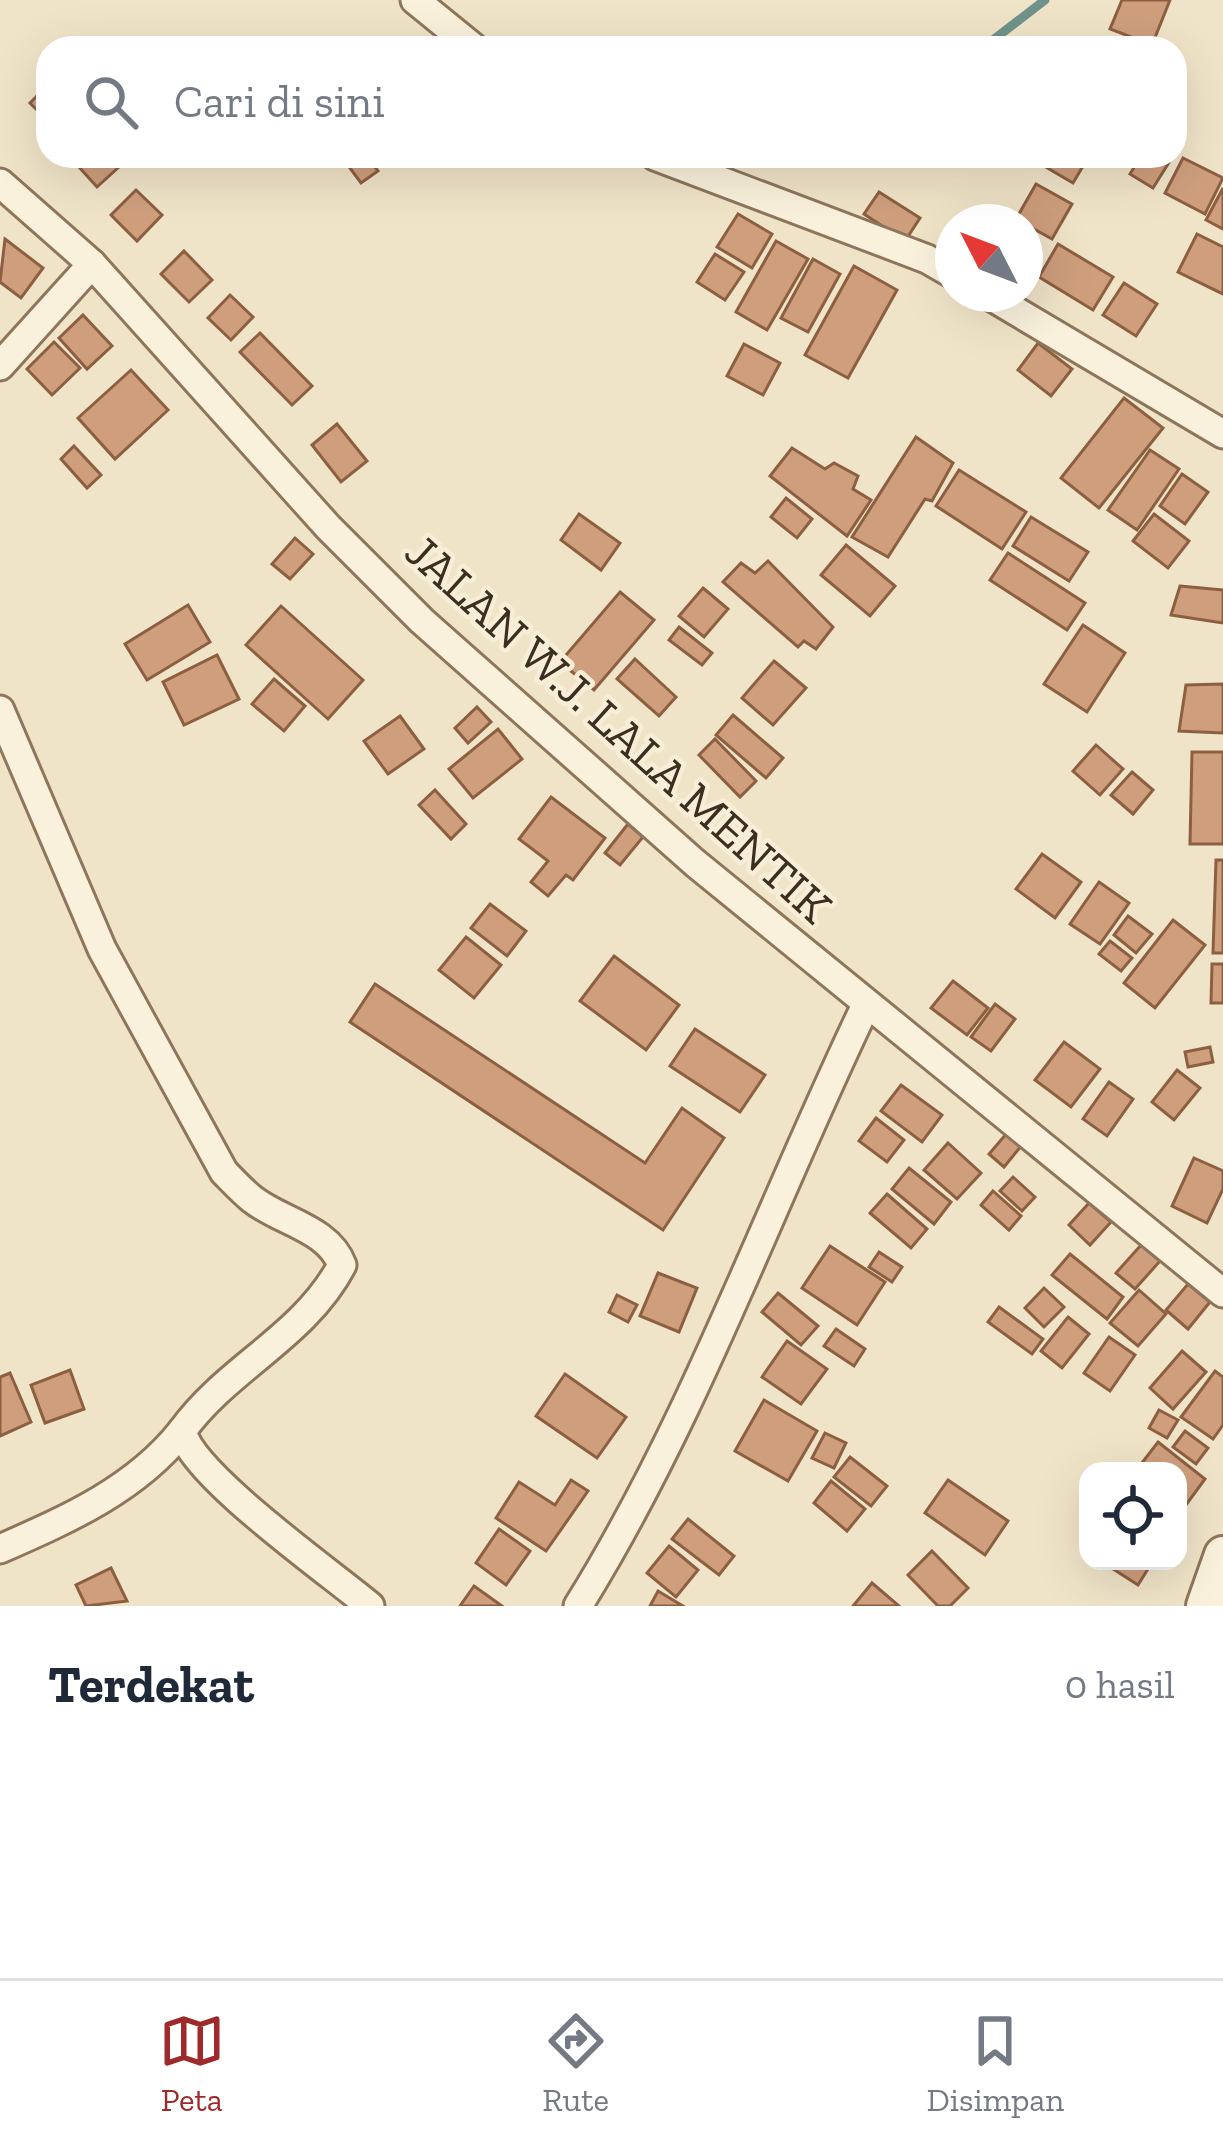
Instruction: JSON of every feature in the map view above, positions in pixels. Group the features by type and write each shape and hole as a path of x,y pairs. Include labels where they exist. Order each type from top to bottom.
{"street":[{"path":"415,0 459,36"},
{"path":"687,168 935,263"},
{"name":"JALAN W.J. LALA MENTIK","path":"0,183 92,264 328,527 422,621 677,847 1223,1293"},
{"path":"0,366 92,264"},
{"path":"1017,312 1223,434"},
{"path":"0,710 92,928 224,1172 253,1199 320,1236 337,1251 342,1265 327,1293 298,1326 202,1402 157,1462 122,1488 0,1549"},
{"path":"578,1606 635,1502 746,1271 866,1005"},
{"path":"182,1431 186,1450 209,1477 370,1606"},
{"path":"1204,1606 1223,1555"}],"building":[{"path":"1122,0 1170,0 1156,36 1128,36 1110,29"},
{"path":"1187,160 1223,178 1205,214 1165,193 1178,168 1187,168"},
{"path":"80,168 118,168 97,187"},
{"path":"350,168 376,168 378,171 361,183"},
{"path":"1047,168 1082,168 1073,183"},
{"path":"1134,168 1166,168 1153,188 1130,174"},
{"path":"1036,184 1072,204 1052,239 1043,234 1043,204 1025,204"},
{"path":"1223,188 1223,229 1206,220"},
{"path":"136,190 162,215 137,241 111,215"},
{"path":"879,192 920,218 905,241 864,214"},
{"path":"738,214 772,234 752,268 717,247"},
{"path":"1197,234 1223,247 1223,294 1178,272"},
{"path":"5,239 43,268 21,298 0,282"},
{"path":"776,241 808,259 767,330 736,312"},
{"path":"1058,244 1113,277 1093,310 1043,279 1043,270"},
{"path":"184,251 212,280 189,302 161,274"},
{"path":"715,254 744,272 725,300 697,282"},
{"path":"813,259 840,274 808,332 781,318"},
{"path":"854,266 897,290 848,378 805,355"},
{"path":"1124,283 1157,304 1136,336 1103,315"},
{"path":"230,295 253,317 231,340 208,318"},
{"path":"83,315 112,346 87,369 59,338"},
{"path":"260,333 312,386 292,405 240,352"},
{"path":"54,342 80,368 52,395 27,369"},
{"path":"1038,343 1072,369 1051,396 1018,370"},
{"path":"744,344 780,363 763,395 727,376"},
{"path":"131,370 168,410 115,459 78,418"},
{"path":"1124,398 1163,428 1099,508 1061,478"},
{"path":"337,424 367,461 341,482 312,445"},
{"path":"916,437 953,463 932,501 925,499 888,557 852,537"},
{"path":"74,446 101,475 87,488 61,459"},
{"path":"792,448 825,469 834,463 858,476 853,489 871,500 847,536 770,476"},
{"path":"1150,450 1179,469 1137,530 1108,510"},
{"path":"959,470 1026,512 1002,549 936,506"},
{"path":"1182,474 1208,492 1185,524 1160,506"},
{"path":"786,498 812,519 797,538 771,517"},
{"path":"579,514 620,543 601,570 561,540"},
{"path":"1154,514 1189,541 1168,568 1133,541"},
{"path":"1031,517 1088,552 1069,581 1013,546"},
{"path":"295,538 313,554 290,579 272,564"},
{"path":"846,545 895,586 870,616 821,575"},
{"path":"1008,553 1085,603 1067,630 990,580"},
{"path":"768,561 833,627 816,649 804,641 798,647 723,582 741,563 755,573"},
{"path":"1180,586 1223,590 1223,623 1171,615"},
{"path":"703,588 728,609 704,637 679,616"},
{"path":"620,592 654,620 594,690 560,662"},
{"path":"188,605 210,642 147,680 125,644"},
{"path":"281,606 363,680 328,719 246,645"},
{"path":"1083,625 1125,653 1087,712 1044,684"},
{"path":"679,627 712,653 702,665 669,640"},
{"path":"217,655 239,699 184,725 163,682"},
{"path":"635,659 676,697 659,716 617,679"},
{"path":"774,661 806,688 773,725 742,698"},
{"path":"274,679 305,706 284,731 252,704"},
{"path":"1223,684 1223,733 1179,731 1186,685"},
{"path":"477,707 491,722 468,743 455,728"},
{"path":"733,715 783,758 766,778 716,735"},
{"path":"400,716 424,749 388,774 364,741"},
{"path":"498,729 522,759 473,798 449,769"},
{"path":"715,739 756,781 740,797 699,755"},
{"path":"1096,745 1123,769 1100,795 1073,771"},
{"path":"1192,752 1223,752 1223,844 1190,844"},
{"path":"1132,772 1153,790 1133,814 1111,795"},
{"path":"435,790 466,824 451,839 419,805"},
{"path":"551,797 605,838 573,880 566,875 548,896 531,882 548,861 519,839"},
{"path":"628,824 643,837 620,865 605,853"},
{"path":"1042,854 1081,882 1055,918 1016,889"},
{"path":"1216,860 1223,860 1223,953 1213,953"},
{"path":"1099,882 1129,903 1100,944 1070,924"},
{"path":"490,904 526,931 507,956 471,928"},
{"path":"1128,916 1152,934 1136,953 1114,935"},
{"path":"1173,920 1205,945 1155,1008 1124,983"},
{"path":"466,937 501,965 474,998 439,970"},
{"path":"1110,941 1132,958 1121,971 1099,954"},
{"path":"614,956 679,1005 646,1050 580,1001"},
{"path":"1212,964 1223,964 1223,1003 1211,1003"},
{"path":"953,981 988,1008 967,1035 931,1008"},
{"path":"375,984 645,1163 682,1108 724,1138 663,1230 350,1022"},
{"path":"995,1004 1015,1019 991,1051 971,1037"},
{"path":"695,1029 765,1075 740,1112 670,1066"},
{"path":"1064,1042 1100,1069 1071,1107 1035,1080"},
{"path":"1210,1047 1213,1062 1188,1067 1185,1052"},
{"path":"1177,1070 1200,1088 1174,1120 1152,1102"},
{"path":"1109,1082 1133,1099 1107,1136 1083,1119"},
{"path":"901,1085 942,1115 922,1142 881,1111"},
{"path":"876,1118 904,1140 887,1162 859,1141"},
{"path":"1007,1133 1022,1145 1004,1167 989,1154"},
{"path":"948,1143 981,1173 957,1199 924,1170"},
{"path":"1194,1158 1223,1171 1223,1189 1207,1223 1172,1206"},
{"path":"909,1168 951,1202 934,1224 892,1189"},
{"path":"1013,1177 1035,1197 1022,1211 1000,1191"},
{"path":"993,1191 1021,1216 1009,1230 981,1205"},
{"path":"887,1194 927,1229 911,1248 870,1213"},
{"path":"1089,1203 1111,1222 1090,1245 1069,1225"},
{"path":"1141,1245 1160,1261 1135,1289 1116,1273"},
{"path":"830,1246 885,1282 857,1325 802,1288"},
{"path":"879,1252 902,1267 892,1282 869,1267"},
{"path":"1070,1254 1123,1297 1107,1319 1052,1275"},
{"path":"658,1273 697,1288 679,1332 640,1316"},
{"path":"1188,1284 1210,1302 1188,1329 1166,1310"},
{"path":"1044,1288 1064,1307 1044,1327 1025,1308"},
{"path":"1139,1290 1166,1314 1138,1346 1110,1323"},
{"path":"778,1293 818,1326 801,1345 762,1312"},
{"path":"617,1295 637,1305 628,1322 609,1312"},
{"path":"999,1307 1043,1339 1032,1354 988,1322"},
{"path":"1068,1317 1089,1334 1062,1368 1041,1351"},
{"path":"836,1329 865,1349 854,1366 824,1346"},
{"path":"1109,1337 1135,1355 1110,1391 1084,1373"},
{"path":"787,1341 827,1369 801,1404 762,1377"},
{"path":"1182,1351 1206,1372 1173,1409 1150,1388"},
{"path":"70,1370 84,1409 45,1423 31,1385"},
{"path":"1215,1371 1223,1377 1223,1425 1213,1439 1181,1417"},
{"path":"10,1373 31,1422 0,1436 0,1377"},
{"path":"565,1374 626,1417 597,1458 536,1416"},
{"path":"764,1400 817,1431 788,1481 735,1451"},
{"path":"1159,1410 1178,1420 1167,1438 1149,1428"},
{"path":"1185,1431 1208,1448 1196,1464 1173,1447"},
{"path":"825,1433 846,1443 834,1468 812,1458"},
{"path":"1158,1442 1183,1462 1143,1462"},
{"path":"850,1457 887,1486 871,1506 834,1477"},
{"path":"1187,1465 1205,1479 1187,1504"},
{"path":"571,1480 588,1491 546,1551 496,1518 519,1482 555,1505"},
{"path":"948,1480 1008,1521 985,1555 925,1513"},
{"path":"831,1481 865,1509 847,1531 814,1503"},
{"path":"688,1519 734,1556 719,1575 672,1539"},
{"path":"499,1529 530,1551 506,1585 476,1563"},
{"path":"669,1546 698,1570 676,1597 647,1573"},
{"path":"932,1551 968,1588 950,1606 938,1606 908,1575"},
{"path":"111,1568 127,1601 86,1606 76,1585"},
{"path":"1115,1570 1147,1570 1138,1585"},
{"path":"872,1583 899,1606 853,1606"},
{"path":"474,1586 502,1606 460,1606"},
{"path":"658,1591 683,1606 650,1606"}],"waterway":[{"path":"998,36 1045,0"}]}
